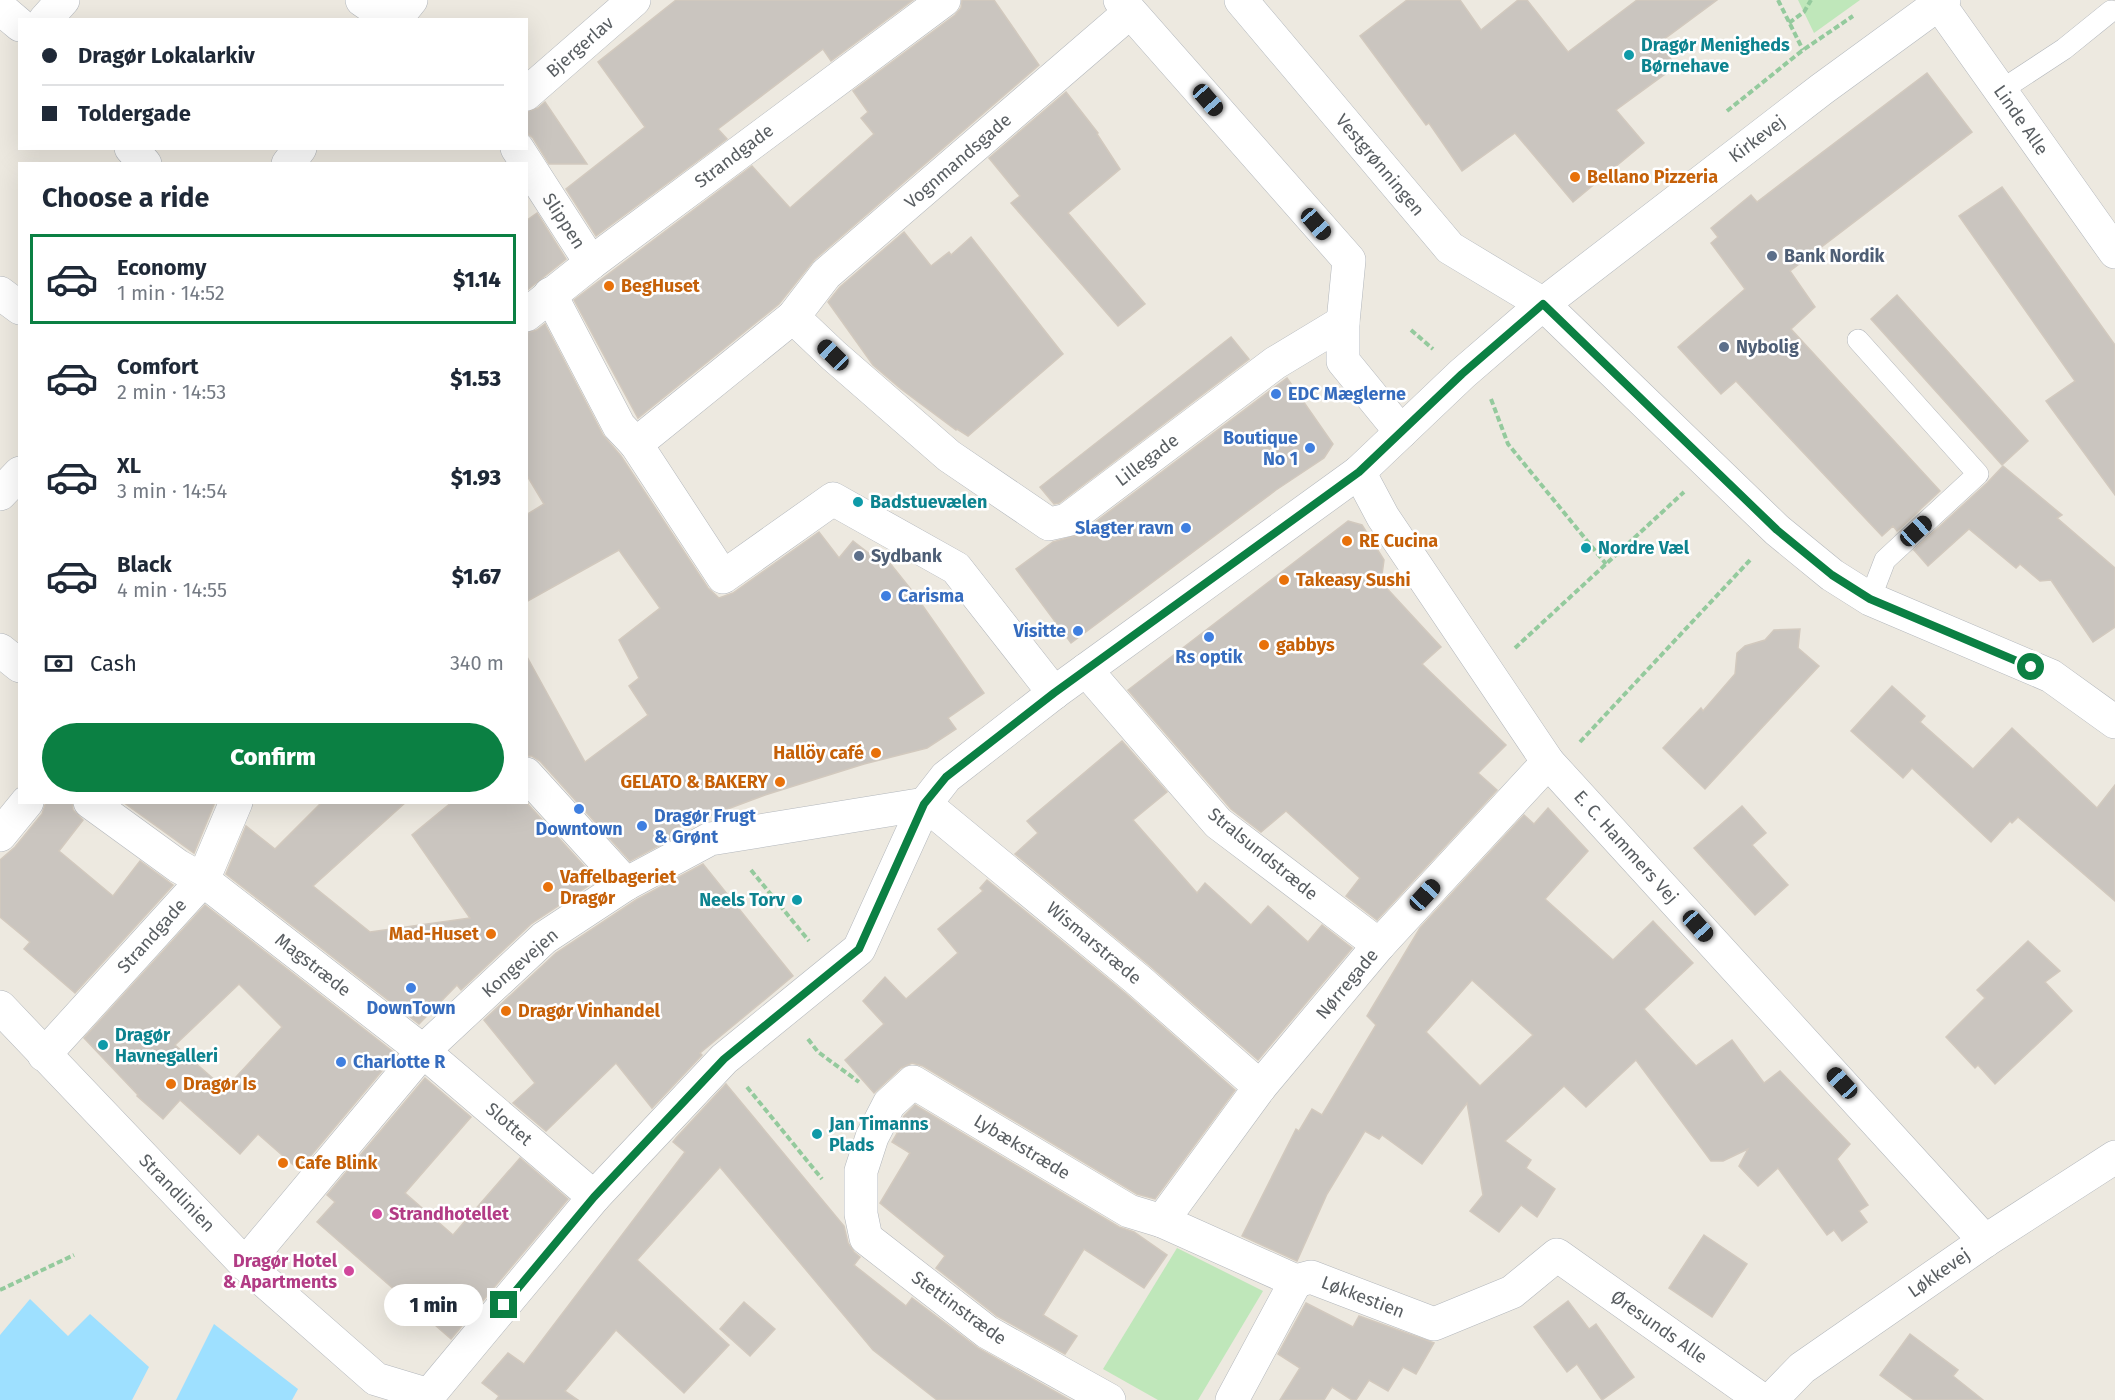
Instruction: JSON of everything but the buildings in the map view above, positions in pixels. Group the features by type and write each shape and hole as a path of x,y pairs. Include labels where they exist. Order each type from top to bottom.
{"street":[{"path":"47,18 63,0"},
{"path":"362,0 390,18"},
{"path":"395,18 411,0"},
{"name":"Bjergerlav","path":"528,92 634,0"},
{"name":"Strandgade","path":"538,305 944,0"},
{"name":"Vestgrønningen","path":"1240,0 1450,248 1543,304 1777,530 1832,575 1870,599 2051,676 2115,722"},
{"name":"Kirkevej","path":"1543,304 1822,89 1941,2"},
{"name":"Linde Alle","path":"1941,2 2000,91 2111,238"},
{"path":"1125,6 1349,260 1343,322 1343,361 1401,432"},
{"name":"Vognmandsgade","path":"793,317 826,274 1125,6"},
{"path":"0,8 18,23"},
{"path":"133,150 143,162"},
{"name":"Slippen","path":"528,165 591,263"},
{"path":"0,293 18,306"},
{"path":"594,1197 724,1059 859,949 924,804 946,777 1054,693 1359,472 1462,374 1543,304"},
{"path":"538,305 619,426 636,444 723,577 833,499 956,568 1054,693"},
{"path":"636,444 793,317"},
{"name":"Lillegade","path":"793,317 949,456 1049,525 1067,520 1275,363 1343,322"},
{"name":"E. C. Hammers Vej","path":"1359,472 1383,517 1552,765 1986,1241"},
{"path":"0,494 18,475"},
{"path":"0,650 18,664"},
{"name":"Stralsundstræde","path":"1086,670 1218,823 1379,945"},
{"name":"Nørregade","path":"1162,1221 1260,1087 1379,945 1552,765"},
{"path":"528,776 626,884"},
{"path":"0,835 25,804"},
{"name":"Magstræde","path":"93,804 178,867 203,880 423,1051"},
{"name":"Strandgade","path":"44,1055 203,880 235,804"},
{"name":"Kongevejen","path":"244,1264 423,1051 544,938 626,884 710,839 924,804"},
{"name":"Wismarstræde","path":"924,804 1137,979 1260,1087"},
{"name":"Strandlinien","path":"0,1007 244,1264 376,1379 429,1395 594,1197"},
{"name":"Slottet","path":"423,1051 594,1197"},
{"name":"Lybækstræde","path":"889,1104 913,1082 1129,1211 1162,1221"},
{"path":"861,1214 861,1171 872,1137 889,1104"},
{"name":"Løkkevej","path":"1771,1400 1802,1368 1986,1241 2115,1157"},
{"name":"Stettinstræde","path":"861,1214 866,1238 987,1332 1109,1400"},
{"name":"Løkkestien","path":"1162,1221 1296,1281 1311,1277 1434,1324 1512,1293 1557,1255"},
{"name":"Øresunds Alle","path":"1557,1255 1762,1400"},
{"path":"1232,1400 1296,1281"}],"lane":[{"path":"2000,91 2064,49 2108,6"},
{"path":"1858,340 1978,474 1885,560 1870,599"}],"path":[{"path":"1778,0 1822,89"},
{"path":"1789,22 1804,12 1810,0"},
{"path":"1411,330 1491,399 1508,444 1606,564"},
{"path":"1488,673 1711,467"},
{"path":"1552,765 1777,530"},
{"path":"742,834 742,860 834,970"},
{"path":"785,1010 818,1052 889,1104"},
{"path":"724,1059 844,1205 861,1214"},
{"path":"0,1290 74,1255"}],"green space":[{"path":"1798,0 1860,0 1814,33"},
{"path":"1177,1248 1263,1291 1198,1400 1158,1400 1103,1369"}],"water":[{"path":"30,1299 68,1336 90,1314 149,1367 132,1400 0,1400 0,1335"},
{"path":"214,1324 298,1389 292,1400 176,1400"}],"place":[{"name":"Dragør Menigheds Børnehave","path":"1629,55"},
{"name":"Bellano Pizzeria","path":"1575,177"},
{"name":"Bank Nordik","path":"1772,256"},
{"name":"BegHuset","path":"609,286"},
{"name":"Nybolig","path":"1724,347"},
{"name":"EDC Mæglerne","path":"1276,394"},
{"name":"Boutique No 1","path":"1310,448"},
{"name":"Badstuevælen","path":"858,502"},
{"name":"Slagter ravn","path":"1186,528"},
{"name":"RE Cucina","path":"1347,541"},
{"name":"Nordre Væl","path":"1586,548"},
{"name":"Sydbank","path":"859,556"},
{"name":"Takeasy Sushi","path":"1284,580"},
{"name":"Carisma","path":"886,596"},
{"name":"Visitte","path":"1078,631"},
{"name":"Rs optik","path":"1209,637"},
{"name":"gabbys","path":"1264,645"},
{"name":"Hallöy café","path":"876,753"},
{"name":"GELATO & BAKERY","path":"780,782"},
{"name":"Downtown","path":"579,809"},
{"name":"Dragør Frugt & Grønt","path":"642,826"},
{"name":"Vaffelbageriet Dragør","path":"548,887"},
{"name":"Neels Torv","path":"797,900"},
{"name":"Mad-Huset","path":"491,934"},
{"name":"DownTown","path":"411,988"},
{"name":"Dragør Vinhandel","path":"506,1011"},
{"name":"Dragør Havnegalleri","path":"103,1045"},
{"name":"Charlotte R","path":"341,1062"},
{"name":"Dragør Is","path":"171,1084"},
{"name":"Jan Timanns Plads","path":"817,1134"},
{"name":"Cafe Blink","path":"283,1163"},
{"name":"Strandhotellet","path":"377,1214"},
{"name":"Dragør Hotel & Apartments","path":"349,1271"}],"route":[{"path":"504,1305 594,1197 724,1059 859,949 924,804 946,777 1054,693 1359,472 1462,374 1543,304 1777,530 1832,575 1870,599 2031,667"}]}
